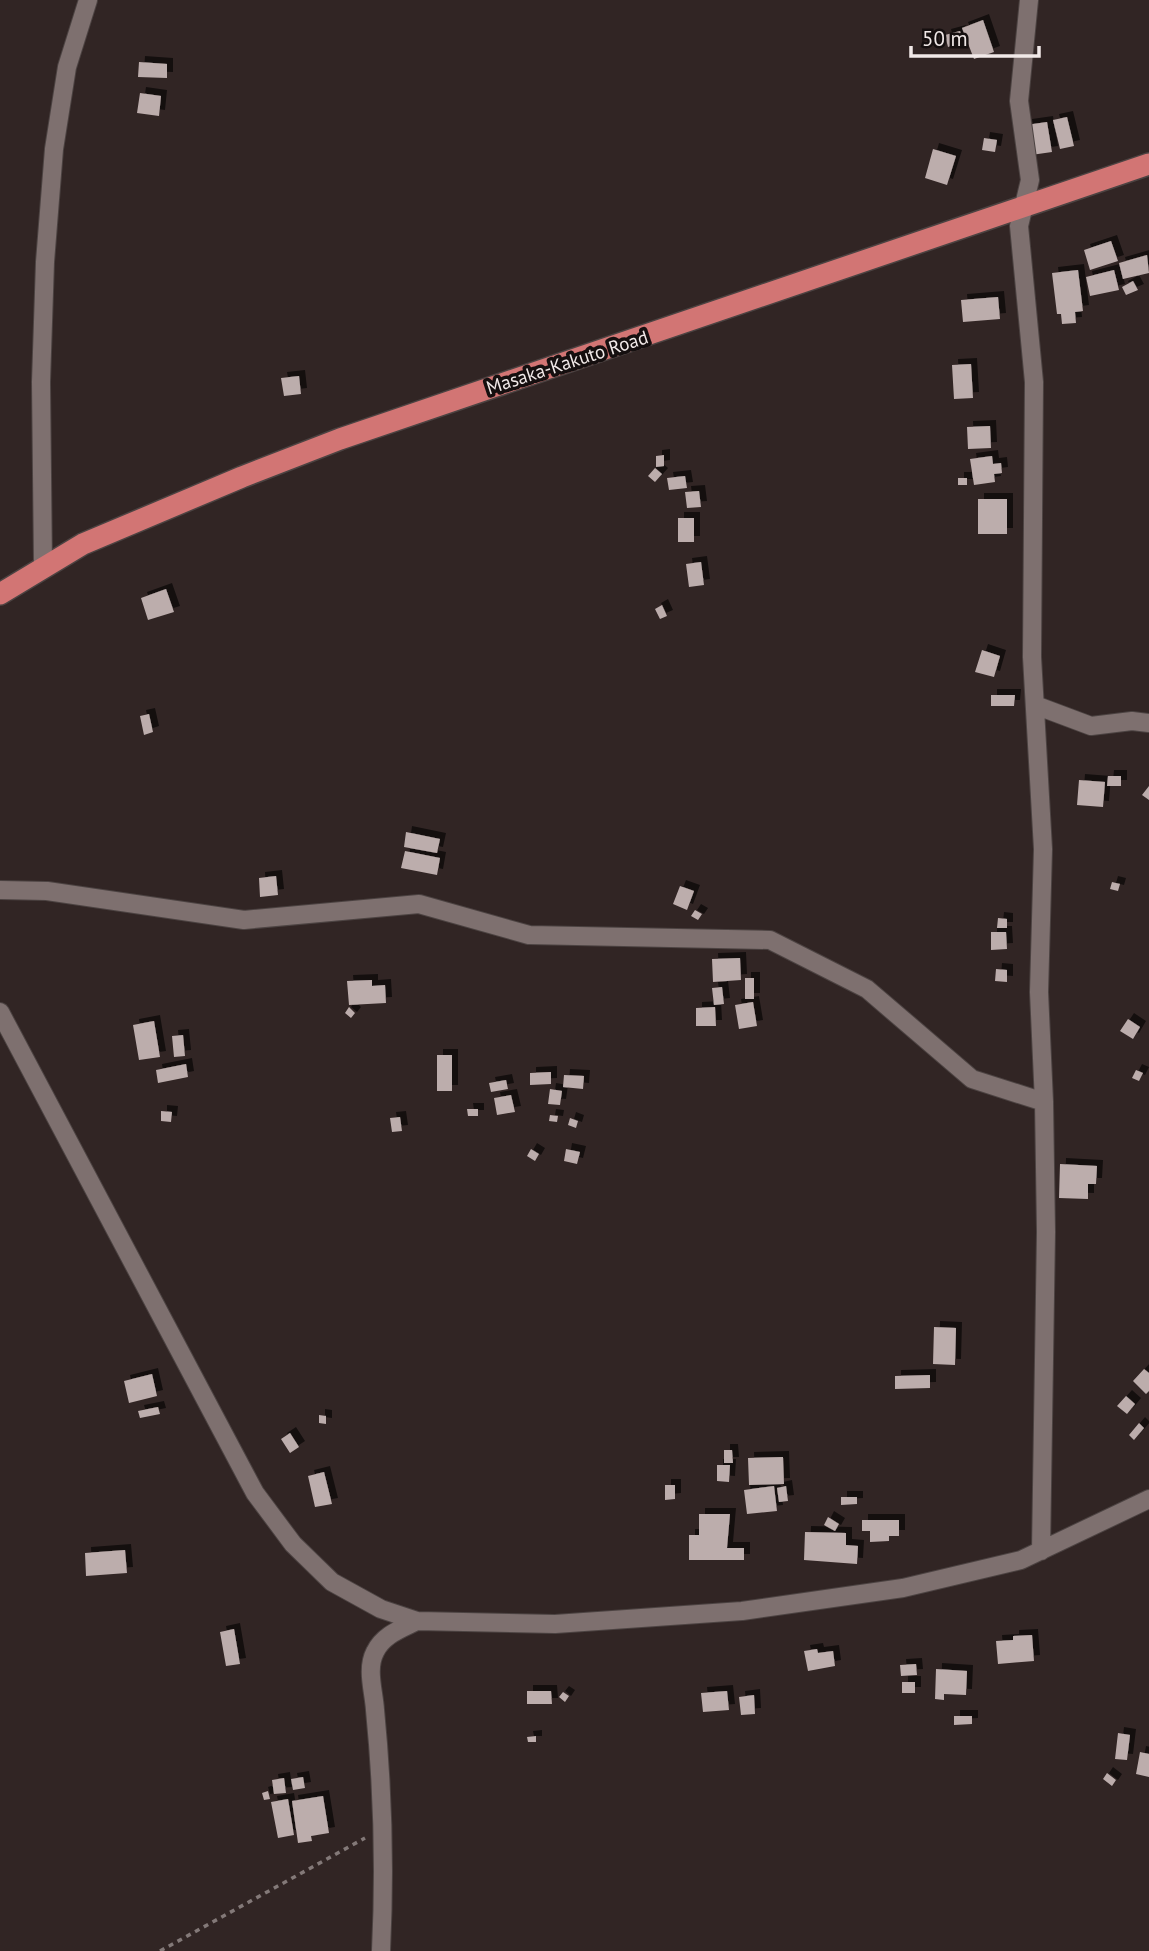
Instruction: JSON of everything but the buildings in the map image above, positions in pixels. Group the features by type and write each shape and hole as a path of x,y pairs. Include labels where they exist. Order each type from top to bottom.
{"highway":[{"name":"Masaka-Kakuto Road","path":"0,594 83,544 341,439 1149,164"}],"street":[{"path":"43,566 41,382 50,199 54,149 67,67 88,0"},
{"path":"1029,0 1019,101 1030,180 1020,226 1034,382 1032,657 1043,849 1039,992 1046,1232 1041,1551"},
{"path":"1035,705 1091,726 1132,721 1149,723"},
{"path":"0,890 47,891 244,920 419,904 529,935 770,940 867,989 972,1079 1044,1102"},
{"path":"0,1012 255,1493 293,1544 332,1582 381,1609 417,1621 555,1624 742,1611 903,1588 1021,1560 1149,1499"},
{"path":"381,1951 384,1877 380,1758 371,1672 374,1653 383,1639 417,1621"}],"path":[{"path":"160,1951 382,1829"}]}
